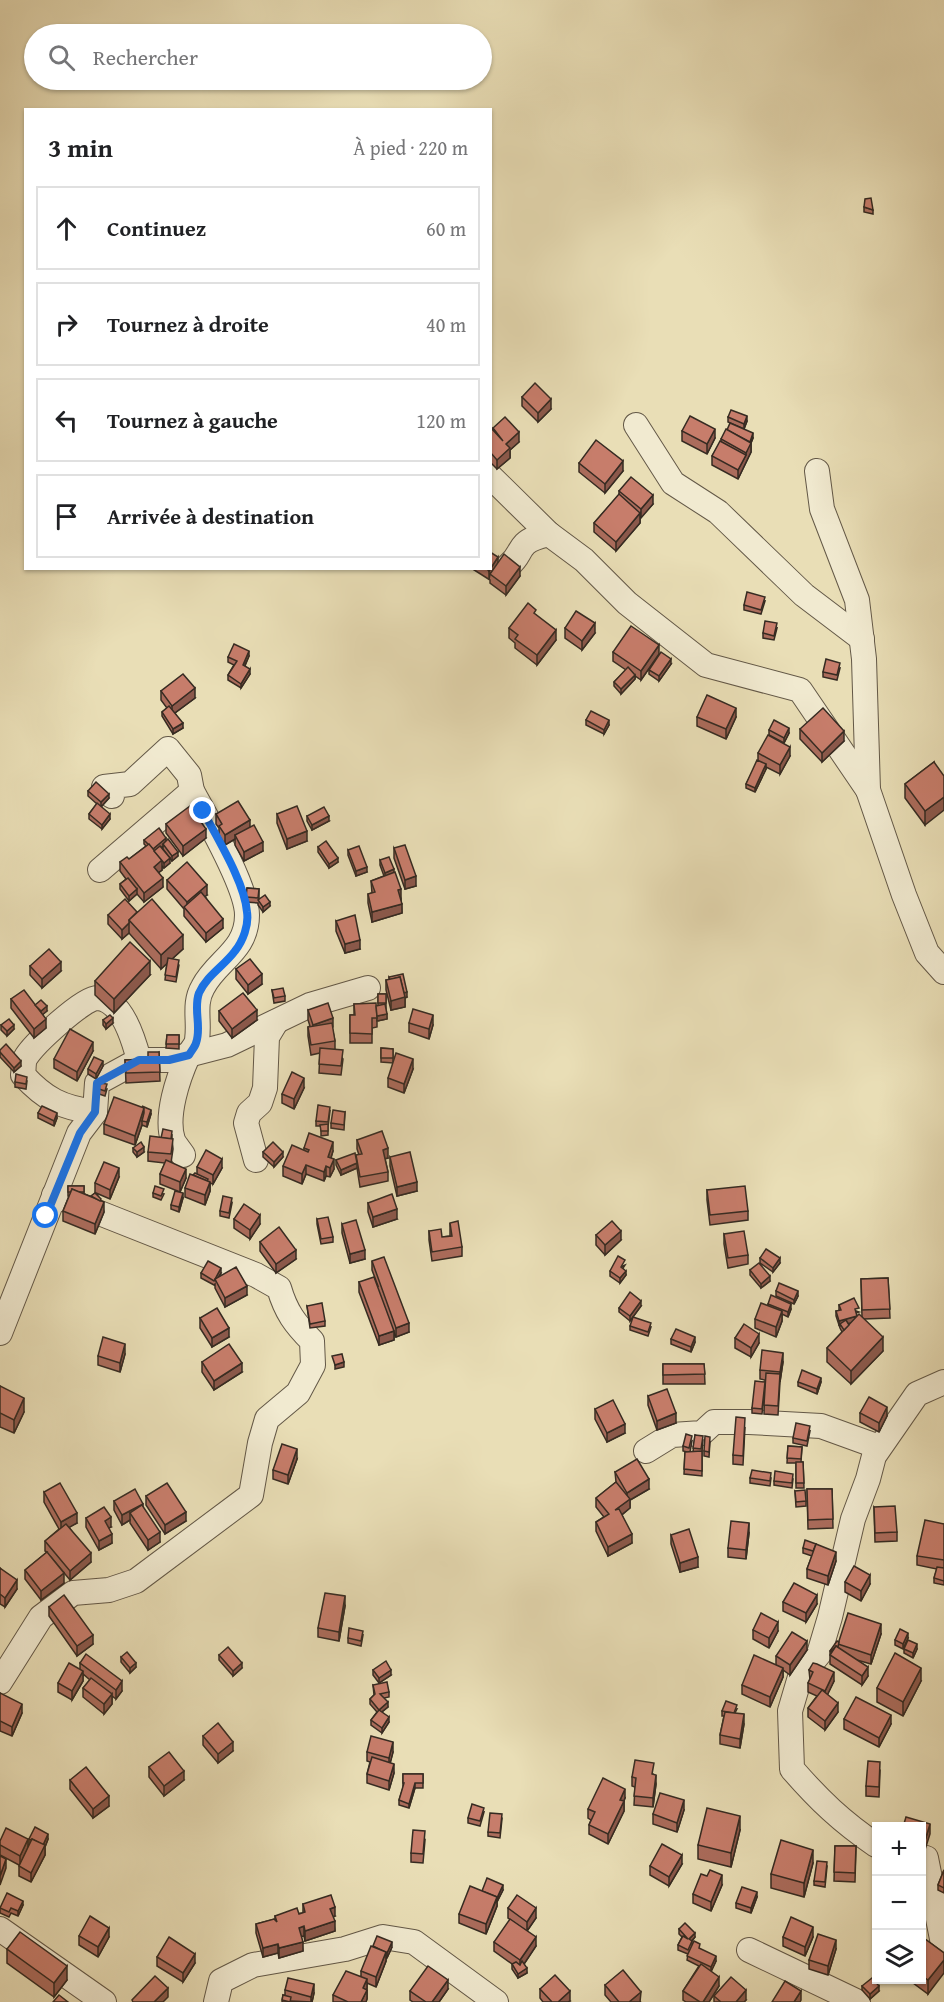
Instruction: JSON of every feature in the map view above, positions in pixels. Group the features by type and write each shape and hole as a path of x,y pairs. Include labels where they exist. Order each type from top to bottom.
{"street":[{"path":"636,425 672,483 718,512 804,595 862,639"},
{"path":"817,471 822,509 857,600 862,639 868,790"},
{"path":"492,478 549,534 584,560 627,603 706,665 800,690 868,790 904,895 927,953 944,972"},
{"path":"509,565 517,558 524,545 532,539 549,534"},
{"path":"112,795 104,787 130,784 168,749 189,775 192,791 230,864 248,913 243,938 234,952 216,969 198,995 197,1043 189,1055 175,1095 170,1119 174,1141 183,1155"},
{"path":"100,870 192,791"},
{"path":"0,1333 80,1133 95,1112 97,1083 139,1060 169,1060 227,1045 310,1005 369,987"},
{"path":"95,1112 73,1110 56,1102 38,1092 23,1075 25,1058 38,1042 58,1023 90,1000 98,998 112,1005 126,1022 135,1042 139,1060"},
{"path":"256,1160 246,1123 249,1113 260,1102 265,1088 267,1037 276,1022"},
{"path":"0,1682 40,1617 73,1593 109,1590 136,1581 251,1495 260,1443 267,1419 298,1393 313,1365 312,1341 293,1323 279,1288 256,1275 54,1195"},
{"path":"872,1842 831,1811 792,1769 790,1711 800,1677 819,1654 853,1519 874,1456 917,1394 944,1382"},
{"path":"646,1451 672,1435 702,1433 714,1422 821,1426 879,1447"},
{"path":"926,1858 944,1949"},
{"path":"0,1929 104,2002"},
{"path":"216,2002 221,1980 253,1965 345,1949 383,1938 414,1942 496,2002"},
{"path":"749,1950 858,2002"}],"building":[{"path":"871,198 873,210 864,207 865,199"},
{"path":"535,383 551,399 538,413 522,397"},
{"path":"731,410 747,416 744,424 728,417"},
{"path":"690,416 715,429 707,444 682,431"},
{"path":"505,417 519,432 506,444 510,448 497,460 492,454 492,429 503,441 493,428"},
{"path":"730,423 753,433 750,442 727,430"},
{"path":"726,429 751,443 746,453 721,439"},
{"path":"596,440 623,461 605,484 579,463"},
{"path":"720,441 746,455 738,470 712,456"},
{"path":"631,477 653,495 641,509 619,491"},
{"path":"619,494 640,513 616,542 594,523"},
{"path":"492,553 498,557 492,566"},
{"path":"504,554 520,567 506,586 490,574"},
{"path":"747,592 765,597 761,610 744,605"},
{"path":"528,603 536,610 534,613 556,630 537,655 515,639 518,635 509,628"},
{"path":"576,611 595,623 582,641 565,628"},
{"path":"765,621 777,623 774,636 763,633"},
{"path":"631,626 659,645 641,671 613,652"},
{"path":"234,644 249,651 243,665 250,669 241,684 228,675 237,661 228,657"},
{"path":"661,652 671,659 659,676 649,670"},
{"path":"826,659 840,663 837,675 823,672"},
{"path":"628,667 635,675 621,689 614,682"},
{"path":"183,674 195,688 172,706 161,691"},
{"path":"707,695 736,708 726,729 697,717"},
{"path":"169,706 183,723 173,729 162,712"},
{"path":"823,708 844,731 822,753 800,729"},
{"path":"591,711 609,720 604,730 586,720"},
{"path":"774,720 789,728 784,738 769,730"},
{"path":"768,735 790,747 780,765 758,753"},
{"path":"757,760 766,764 755,788 746,784"},
{"path":"934,762 944,776 944,797 925,811 905,784"},
{"path":"96,782 109,794 101,802 88,791"},
{"path":"238,801 250,820 225,835 219,826 222,824 216,814"},
{"path":"97,803 110,814 102,825 89,814"},
{"path":"190,806 206,829 183,846 166,824"},
{"path":"297,806 307,831 287,839 277,814"},
{"path":"324,807 329,816 312,825 307,816"},
{"path":"254,825 263,842 244,852 235,835"},
{"path":"159,828 166,838 153,849 144,840"},
{"path":"168,839 178,852 172,856 163,844"},
{"path":"326,841 338,858 329,864 318,847"},
{"path":"149,844 162,860 154,867 163,878 144,893 120,862 127,857 129,859"},
{"path":"405,845 416,876 405,880 394,848"},
{"path":"160,846 170,858 164,863 154,851"},
{"path":"359,846 367,867 356,871 348,850"},
{"path":"389,857 394,869 385,873 380,860"},
{"path":"187,862 207,885 187,902 167,880"},
{"path":"395,872 401,889 398,890 402,904 372,912 368,894 375,892 371,881"},
{"path":"128,878 137,889 129,896 120,884"},
{"path":"247,888 259,889 258,898 246,897"},
{"path":"201,892 223,919 206,933 184,907"},
{"path":"265,895 270,902 263,907 258,900"},
{"path":"125,899 137,912 122,930 108,915"},
{"path":"152,899 183,935 161,955 129,920"},
{"path":"355,915 360,940 345,944 336,921"},
{"path":"130,942 150,961 114,999 95,981"},
{"path":"49,949 61,962 42,979 30,966"},
{"path":"168,958 179,960 176,977 165,975"},
{"path":"250,959 262,974 248,985 236,969"},
{"path":"403,974 407,992 404,993 400,977 390,980 389,977"},
{"path":"400,977 405,997 391,1001 386,980"},
{"path":"283,988 285,996 274,998 272,990"},
{"path":"24,990 46,1019 34,1029 11,999"},
{"path":"243,993 257,1010 232,1029 219,1011"},
{"path":"378,994 386,994 386,1003 378,1003"},
{"path":"41,1000 47,1006 41,1011 35,1005"},
{"path":"328,1003 333,1018 313,1025 308,1010"},
{"path":"376,1003 377,1018 372,1018 372,1034 350,1033 350,1015 355,1015 354,1004"},
{"path":"385,1004 387,1014 377,1016 376,1006"},
{"path":"413,1009 433,1015 429,1029 409,1023"},
{"path":"110,1015 113,1018 106,1024 103,1020"},
{"path":"9,1019 14,1025 7,1031 1,1025"},
{"path":"332,1023 335,1041 311,1045 308,1027"},
{"path":"70,1029 93,1042 77,1072 54,1059"},
{"path":"167,1035 179,1035 179,1044 166,1044"},
{"path":"6,1044 21,1061 14,1068 0,1052"},
{"path":"320,1048 343,1050 341,1066 319,1064"},
{"path":"381,1048 393,1049 393,1058 381,1058"},
{"path":"148,1052 159,1052 160,1072 126,1073 125,1060 148,1059"},
{"path":"396,1053 413,1059 404,1084 388,1078"},
{"path":"94,1057 103,1061 96,1074 88,1069"},
{"path":"292,1072 304,1078 294,1099 282,1094"},
{"path":"16,1074 27,1077 26,1084 15,1082"},
{"path":"100,1083 107,1084 105,1091 99,1089"},
{"path":"114,1097 144,1108 135,1136 104,1124"},
{"path":"318,1105 330,1107 328,1122 316,1121"},
{"path":"42,1106 57,1113 54,1121 38,1113"},
{"path":"142,1106 151,1110 147,1122 142,1121 144,1108"},
{"path":"333,1110 345,1112 344,1125 331,1123"},
{"path":"328,1124 328,1131 321,1131 320,1125"},
{"path":"163,1129 172,1131 171,1139 161,1138"},
{"path":"382,1131 388,1148 383,1150 388,1172 360,1177 356,1155 362,1154 357,1140"},
{"path":"309,1133 333,1142 328,1157 334,1159 330,1168 326,1166 324,1172 306,1165 302,1174 283,1166 292,1145 308,1152 309,1150 304,1148"},
{"path":"150,1136 173,1139 171,1154 148,1152"},
{"path":"141,1142 144,1147 137,1152 133,1148"},
{"path":"273,1142 283,1152 274,1162 263,1152"},
{"path":"206,1150 222,1159 213,1175 197,1167"},
{"path":"410,1152 417,1182 397,1187 390,1157"},
{"path":"355,1153 357,1163 341,1170 336,1160"},
{"path":"166,1160 186,1169 180,1182 160,1174"},
{"path":"104,1162 119,1168 110,1190 95,1183"},
{"path":"195,1173 208,1179 207,1181 193,1175"},
{"path":"190,1174 210,1182 205,1195 185,1188"},
{"path":"68,1186 84,1186 84,1192 72,1189 68,1192"},
{"path":"155,1186 164,1189 161,1196 153,1193"},
{"path":"745,1186 748,1211 710,1215 707,1190"},
{"path":"72,1189 104,1202 95,1224 63,1211"},
{"path":"175,1191 183,1193 179,1207 171,1205"},
{"path":"95,1193 101,1199 100,1201 91,1196"},
{"path":"392,1194 397,1209 373,1217 368,1203"},
{"path":"223,1196 232,1198 229,1213 220,1211"},
{"path":"244,1204 260,1215 250,1230 234,1219"},
{"path":"328,1217 333,1237 321,1239 317,1219"},
{"path":"356,1220 365,1250 350,1254 342,1224"},
{"path":"458,1221 462,1247 432,1252 429,1231 441,1229 442,1237 452,1236 450,1223"},
{"path":"612,1221 621,1231 605,1245 596,1235"},
{"path":"279,1227 296,1250 276,1264 260,1242"},
{"path":"744,1231 748,1255 728,1258 724,1234"},
{"path":"766,1249 780,1258 773,1268 760,1258"},
{"path":"618,1256 625,1260 621,1267 626,1271 620,1278 610,1271"},
{"path":"384,1257 409,1323 396,1328 372,1261"},
{"path":"208,1261 221,1268 214,1281 201,1273"},
{"path":"759,1263 770,1276 761,1284 750,1270"},
{"path":"236,1267 247,1286 225,1298 215,1279"},
{"path":"374,1277 394,1331 379,1336 359,1282"},
{"path":"888,1278 890,1309 862,1310 861,1279"},
{"path":"779,1283 798,1291 794,1300 776,1291"},
{"path":"630,1292 641,1301 630,1316 619,1308"},
{"path":"771,1295 791,1304 788,1312 768,1304"},
{"path":"854,1298 859,1308 855,1309 857,1316 839,1321 836,1311 841,1310 839,1305"},
{"path":"322,1303 325,1321 310,1324 307,1306"},
{"path":"761,1303 782,1311 776,1327 755,1319"},
{"path":"217,1308 229,1328 212,1338 200,1318"},
{"path":"859,1314 883,1337 851,1371 827,1348"},
{"path":"633,1317 651,1323 648,1332 630,1326"},
{"path":"846,1320 849,1325 844,1330 840,1324"},
{"path":"744,1324 759,1334 751,1348 735,1338"},
{"path":"676,1329 695,1337 691,1347 671,1339"},
{"path":"103,1337 125,1344 120,1363 98,1356"},
{"path":"229,1344 242,1363 214,1381 202,1362"},
{"path":"762,1350 783,1353 780,1372 760,1370"},
{"path":"342,1354 344,1362 335,1365 332,1356"},
{"path":"663,1364 704,1364 705,1374 663,1375"},
{"path":"802,1370 821,1378 817,1389 798,1382"},
{"path":"766,1373 780,1374 778,1406 764,1405"},
{"path":"755,1381 765,1382 762,1409 752,1408"},
{"path":"0,1386 24,1398 14,1420 0,1413"},
{"path":"667,1389 676,1413 657,1421 648,1396"},
{"path":"869,1397 887,1407 879,1423 860,1413"},
{"path":"613,1400 625,1424 607,1433 595,1409"},
{"path":"736,1417 745,1418 743,1456 733,1455"},
{"path":"796,1423 810,1426 807,1441 793,1438"},
{"path":"686,1434 692,1436 689,1448 683,1446"},
{"path":"695,1435 703,1436 701,1449 693,1448"},
{"path":"705,1436 710,1437 709,1452 704,1451"},
{"path":"282,1444 297,1449 288,1475 273,1470"},
{"path":"788,1446 802,1447 801,1459 787,1458"},
{"path":"702,1451 702,1471 684,1469 685,1452"},
{"path":"637,1459 649,1479 627,1493 615,1472"},
{"path":"796,1462 803,1462 804,1483 796,1483"},
{"path":"752,1470 771,1473 770,1481 750,1478"},
{"path":"775,1471 793,1474 792,1483 774,1481"},
{"path":"616,1482 630,1499 615,1510 619,1509 632,1534 608,1547 596,1522 609,1514 596,1498"},
{"path":"60,1483 77,1513 61,1522 44,1492"},
{"path":"167,1483 186,1512 165,1525 146,1496"},
{"path":"135,1489 143,1504 122,1515 114,1501"},
{"path":"807,1489 832,1489 833,1519 808,1520"},
{"path":"805,1490 806,1501 796,1502 795,1491"},
{"path":"142,1505 160,1532 148,1540 130,1513"},
{"path":"895,1506 897,1532 875,1533 874,1507"},
{"path":"104,1507 111,1517 105,1521 112,1534 99,1541 86,1518"},
{"path":"925,1520 944,1524 944,1560 917,1556"},
{"path":"731,1521 749,1523 746,1550 728,1548"},
{"path":"66,1524 91,1553 70,1571 45,1541"},
{"path":"689,1529 698,1557 680,1563 671,1535"},
{"path":"805,1540 816,1544 813,1551 803,1548"},
{"path":"816,1544 836,1552 828,1576 807,1569"},
{"path":"47,1552 64,1573 41,1591 25,1570"},
{"path":"854,1566 870,1575 861,1591 845,1582"},
{"path":"937,1567 944,1568 944,1581 934,1578"},
{"path":"0,1568 17,1580 5,1598 0,1594"},
{"path":"794,1583 817,1595 806,1613 783,1602"},
{"path":"325,1593 345,1596 339,1632 318,1628"},
{"path":"64,1595 93,1635 77,1646 49,1607"},
{"path":"761,1613 778,1622 769,1638 753,1630"},
{"path":"848,1613 881,1624 871,1655 838,1644"},
{"path":"349,1628 363,1631 361,1641 348,1638"},
{"path":"900,1629 908,1633 903,1644 895,1640"},
{"path":"792,1632 807,1641 790,1665 776,1656"},
{"path":"908,1640 917,1644 913,1653 904,1649"},
{"path":"837,1641 839,1642 838,1647 836,1646 831,1652 830,1651"},
{"path":"836,1646 868,1667 862,1676 830,1655"},
{"path":"228,1647 242,1663 233,1671 219,1655"},
{"path":"127,1652 136,1663 130,1668 121,1657"},
{"path":"895,1653 921,1668 903,1702 877,1688"},
{"path":"86,1654 122,1681 116,1690 80,1663"},
{"path":"754,1655 783,1668 770,1697 742,1685"},
{"path":"386,1661 391,1670 379,1678 373,1670"},
{"path":"69,1663 83,1671 72,1691 58,1683"},
{"path":"813,1663 834,1672 825,1691 808,1683 813,1672 809,1670"},
{"path":"91,1678 112,1694 104,1704 83,1688"},
{"path":"387,1682 389,1692 380,1694 388,1702 379,1710 370,1699 375,1694 373,1685"},
{"path":"822,1690 838,1703 825,1721 808,1708"},
{"path":"0,1693 22,1704 12,1727 0,1721"},
{"path":"856,1697 891,1715 879,1738 844,1719"},
{"path":"726,1701 737,1705 734,1713 722,1711"},
{"path":"379,1710 389,1717 382,1728 371,1720"},
{"path":"725,1712 744,1714 740,1739 720,1735"},
{"path":"218,1723 233,1742 218,1754 203,1736"},
{"path":"371,1736 393,1742 389,1758 367,1752"},
{"path":"169,1752 184,1771 164,1786 149,1767"},
{"path":"372,1757 394,1764 389,1781 367,1774"},
{"path":"635,1760 654,1763 652,1774 656,1775 653,1798 634,1796 636,1778 632,1777"},
{"path":"868,1761 880,1762 879,1787 866,1786"},
{"path":"86,1767 109,1796 93,1809 70,1780"},
{"path":"403,1774 423,1774 423,1783 415,1783 409,1804 399,1800 404,1783"},
{"path":"603,1778 625,1789 620,1800 624,1801 608,1834 589,1825 595,1812 588,1809"},
{"path":"660,1793 684,1800 677,1823 653,1814"},
{"path":"472,1804 484,1808 480,1821 468,1818"},
{"path":"707,1808 740,1816 731,1853 698,1845"},
{"path":"490,1813 502,1814 500,1833 488,1832"},
{"path":"906,1817 923,1822 904,1822"},
{"path":"926,1823 930,1824 926,1837"},
{"path":"35,1827 48,1834 43,1845 29,1839"},
{"path":"6,1828 28,1839 20,1856 0,1845"},
{"path":"413,1830 425,1831 423,1854 411,1853"},
{"path":"32,1839 45,1845 31,1873 19,1866"},
{"path":"781,1840 813,1850 804,1883 771,1874"},
{"path":"662,1844 682,1855 669,1877 650,1866"},
{"path":"835,1846 856,1846 855,1873 834,1872"},
{"path":"0,1856 6,1859 0,1876"},
{"path":"817,1861 827,1862 825,1882 814,1881"},
{"path":"710,1870 722,1875 711,1902 693,1894 701,1874 707,1876"},
{"path":"944,1870 944,1888 938,1885"},
{"path":"487,1878 503,1885 496,1900 497,1897 482,1891"},
{"path":"470,1886 497,1897 486,1924 459,1914"},
{"path":"742,1887 757,1892 751,1908 736,1903"},
{"path":"7,1893 23,1901 18,1911 11,1908 9,1912 0,1908"},
{"path":"331,1895 335,1907 330,1909 335,1921 305,1931 304,1926 299,1928 303,1942 279,1948 278,1944 263,1948 256,1924 274,1919 277,1922 275,1916 297,1908 299,1914 305,1912 303,1904"},
{"path":"517,1895 536,1908 527,1922 508,1908"},
{"path":"90,1916 109,1928 98,1947 79,1936"},
{"path":"791,1917 813,1927 805,1947 783,1937"},
{"path":"510,1919 536,1937 520,1960 494,1942"},
{"path":"685,1923 695,1933 689,1939 692,1941 688,1950 678,1945 683,1936 688,1939 679,1929"},
{"path":"20,1932 67,1966 54,1983 7,1949"},
{"path":"818,1934 836,1940 828,1966 809,1960"},
{"path":"377,1936 392,1942 387,1953 373,1946"},
{"path":"169,1937 195,1954 183,1973 157,1957"},
{"path":"926,1940 944,1953 944,1960 928,1980 926,1979"},
{"path":"694,1941 700,1944 699,1948 716,1956 711,1967 687,1956"},
{"path":"371,1946 386,1952 376,1977 361,1971"},
{"path":"522,1961 527,1968 518,1974 512,1964 516,1962 520,1965"},
{"path":"701,1964 719,1977 703,2002 683,1991"},
{"path":"428,1966 448,1980 432,2002 426,2002 410,1991"},
{"path":"623,1970 641,1992 629,2002 619,2002 605,1985"},
{"path":"346,1971 367,1979 363,1988 367,1990 361,2002 348,2002 333,1995"},
{"path":"555,1975 570,1991 558,2002 552,2002 540,1989"},
{"path":"155,1976 168,1988 154,2002 133,2002 132,2000"},
{"path":"731,1977 746,1990 736,2002 721,2002 714,1996"},
{"path":"288,1978 314,1984 311,1997 285,1990"},
{"path":"872,1978 872,1984 879,1986 870,1994 862,1986"},
{"path":"785,1981 801,1991 794,2002 772,2002"},
{"path":"59,1995 68,2002 53,2002"},
{"path":"283,1995 291,1997 290,2002 282,2000"}],"route":[{"path":"46,1216 80,1133 95,1112 97,1083 139,1060 169,1060 189,1055 197,1043 198,995 216,969 234,952 243,938 248,913 244,898 230,864 203,811"}]}
